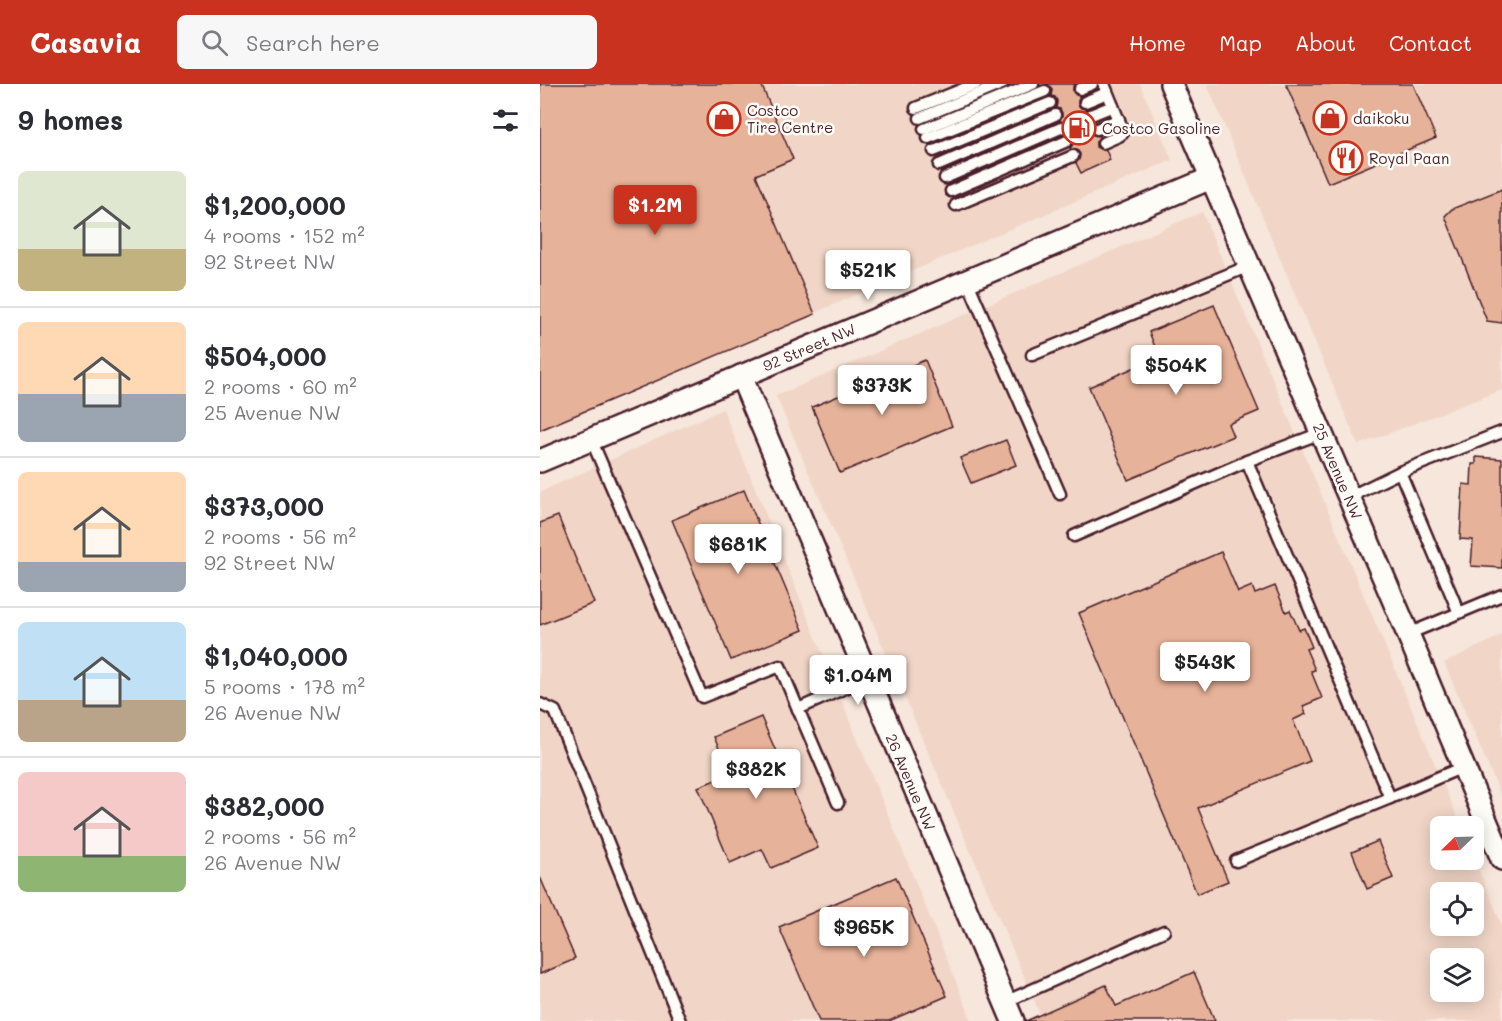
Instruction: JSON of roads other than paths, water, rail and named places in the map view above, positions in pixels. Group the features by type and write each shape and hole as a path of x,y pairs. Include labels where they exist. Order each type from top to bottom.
{"street":[{"name":"25 Avenue NW","path":"1171,84 1408,634 1502,859"},
{"name":"92 Street NW","path":"540,461 1211,178"},
{"name":"26 Avenue NW","path":"741,376 1009,1012"}],"lane":[{"path":"976,84 918,113 1002,84"},
{"path":"1033,84 926,134 1045,91"},
{"path":"1080,89 1092,84"},
{"path":"1085,102 1106,88 1123,133 1103,143"},
{"path":"934,151 1050,103"},
{"path":"1091,115 1113,106"},
{"path":"939,165 1055,115"},
{"path":"1097,129 1119,119"},
{"path":"945,178 1061,128"},
{"path":"951,191 1067,141"},
{"path":"956,205 1073,156"},
{"path":"1032,355 1249,266"},
{"path":"968,280 1060,494"},
{"path":"1348,497 1400,472 1502,432"},
{"path":"1074,536 1247,461 1321,433"},
{"path":"591,439 702,697 780,666 838,803"},
{"path":"1247,461 1390,798"},
{"path":"1400,472 1459,613"},
{"path":"1408,634 1502,595"},
{"path":"798,708 868,678"},
{"path":"540,704 555,711 680,1021"},
{"path":"1236,861 1464,767"},
{"path":"1009,1012 1164,931"}],"place":[{"name":"daikoku","path":"1330,118"},
{"name":"Costco Tire Centre","path":"724,119"},
{"name":"Costco Gasoline","path":"1079,128"},
{"name":"Royal Paan","path":"1346,158"}]}
